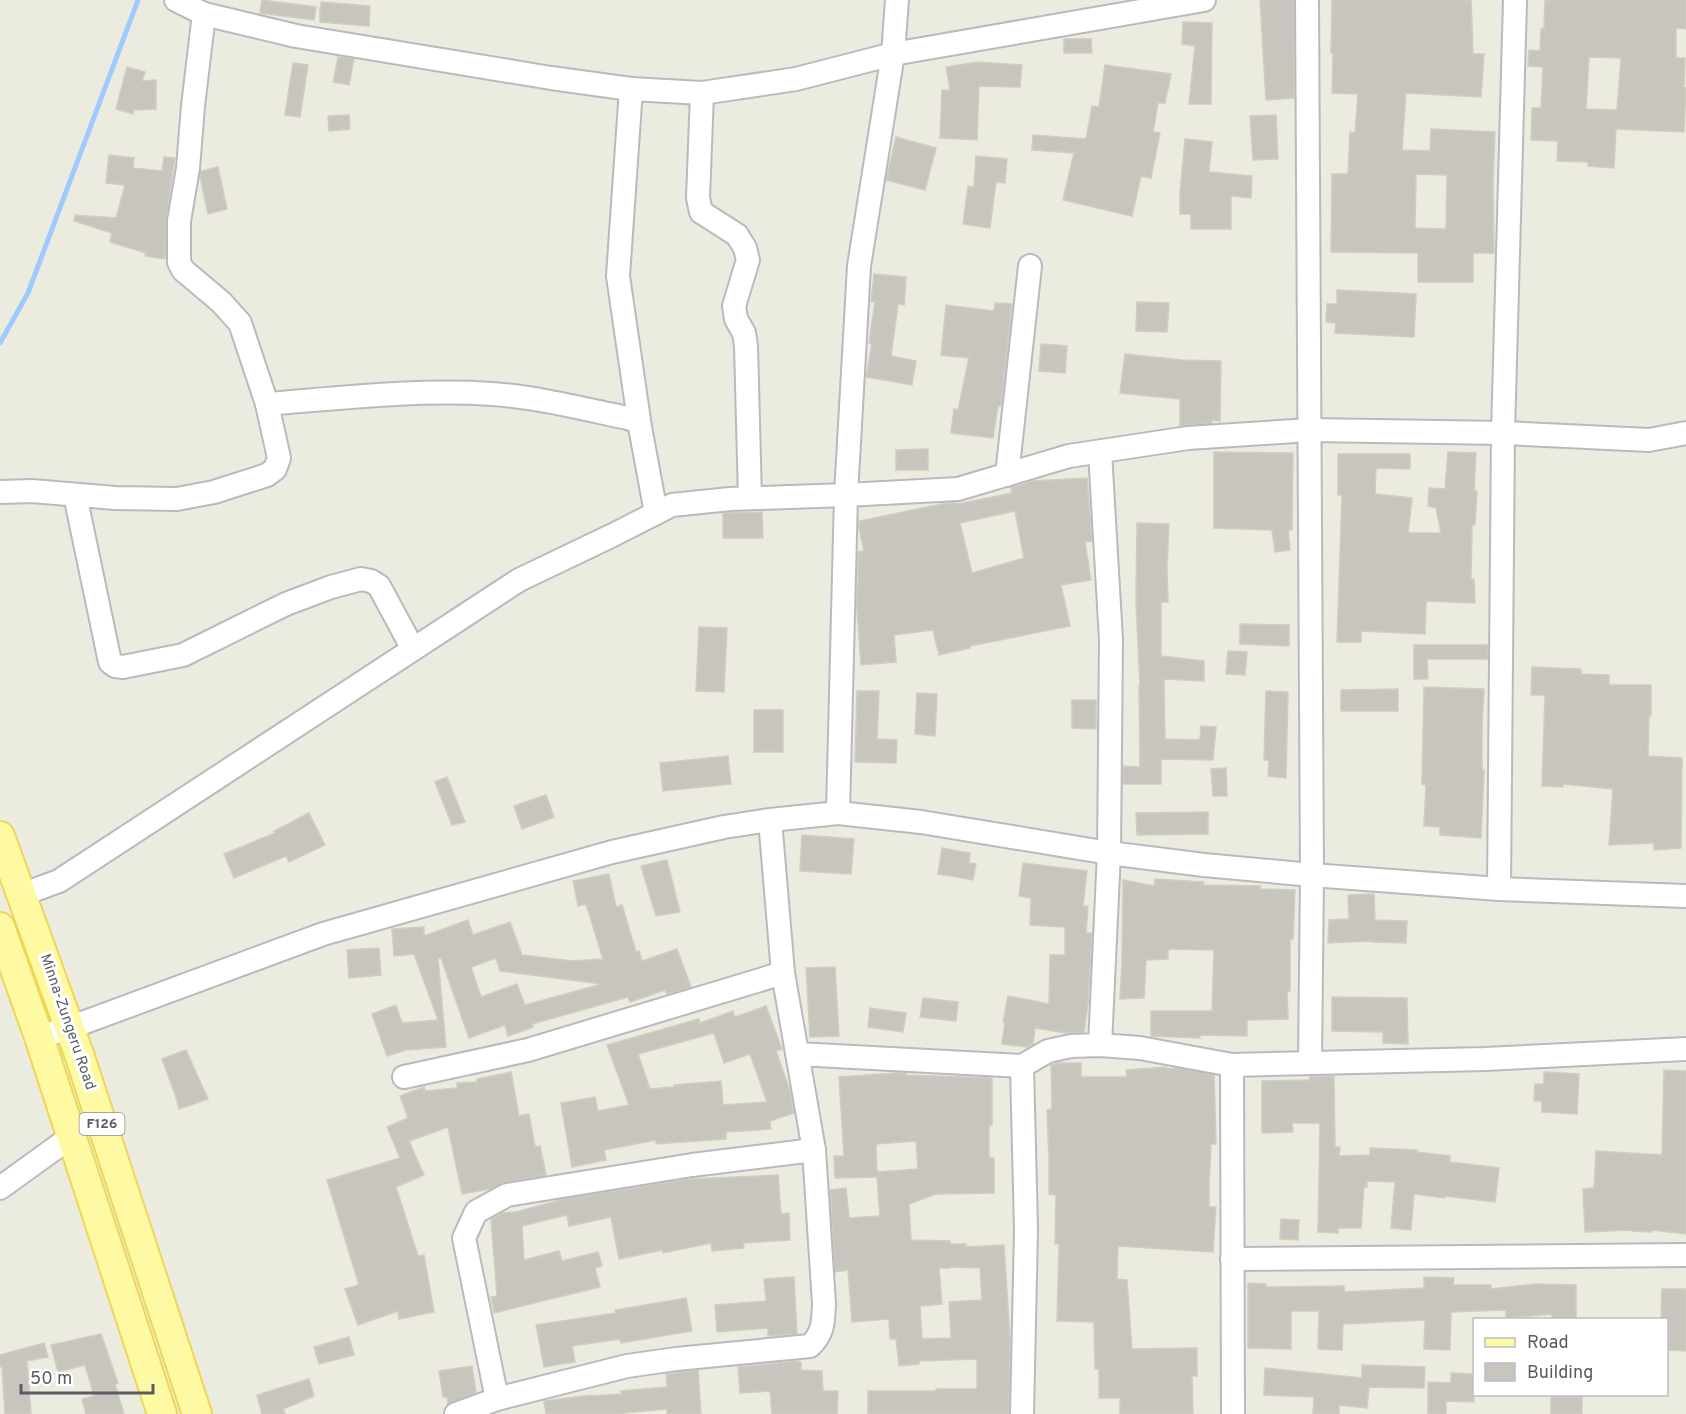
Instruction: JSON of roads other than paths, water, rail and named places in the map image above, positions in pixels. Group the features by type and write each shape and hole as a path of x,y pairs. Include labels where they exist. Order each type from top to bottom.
{"main road":[{"name":"Minna-Zungeru Road","path":"0,836 80,1057 197,1414"},
{"name":"Minna-Zungeru Road","path":"0,927 72,1136 162,1414"}],"street":[{"path":"176,0 204,14 296,36 551,78 631,89 702,93 796,79 893,54 1194,1"},
{"path":"838,813 846,495 859,266 893,54 897,0"},
{"path":"1307,0 1312,875 1310,1063"},
{"path":"1500,889 1503,434 1515,0"},
{"path":"0,492 32,491 116,498 177,499 214,492 267,475 275,469 279,458 267,404 240,323 232,313 183,270 179,262 179,221 188,168 204,14"},
{"path":"631,89 618,276 640,427 656,513"},
{"path":"702,93 698,198 701,212 737,235 745,248 748,260 734,306 736,319 744,333 746,346 750,498"},
{"path":"1007,475 1030,266"},
{"path":"267,404 432,392 494,394 559,403 628,418 636,421 640,427"},
{"path":"21,895 60,881 519,580 672,505 730,499 958,489 1069,456 1188,438 1310,430 1649,440 1686,434"},
{"path":"1100,452 1111,640 1109,853 1100,1045"},
{"path":"75,495 110,662 115,666 135,666 183,655 298,599 331,586 361,579 379,586 413,649"},
{"path":"39,1037 323,934 612,852 724,827 838,813 921,822 1109,853 1204,865 1500,889 1686,896"},
{"path":"456,1414 496,1399 627,1366 810,1346 818,1338 823,1325 824,1304 814,1150 783,973 770,820"},
{"path":"404,1077 528,1050 783,973"},
{"path":"797,1054 1022,1066 1048,1052 1071,1046 1100,1045 1140,1048 1232,1065 1485,1059 1686,1049"},
{"path":"1232,1065 1233,1414"},
{"path":"1022,1066 1026,1230 1022,1414"},
{"path":"0,1188 72,1136"},
{"path":"496,1399 464,1238 477,1212 507,1195 692,1165 814,1150"},
{"path":"1232,1259 1686,1255"}],"waterway":[{"path":"0,343 28,293 138,0"}]}
